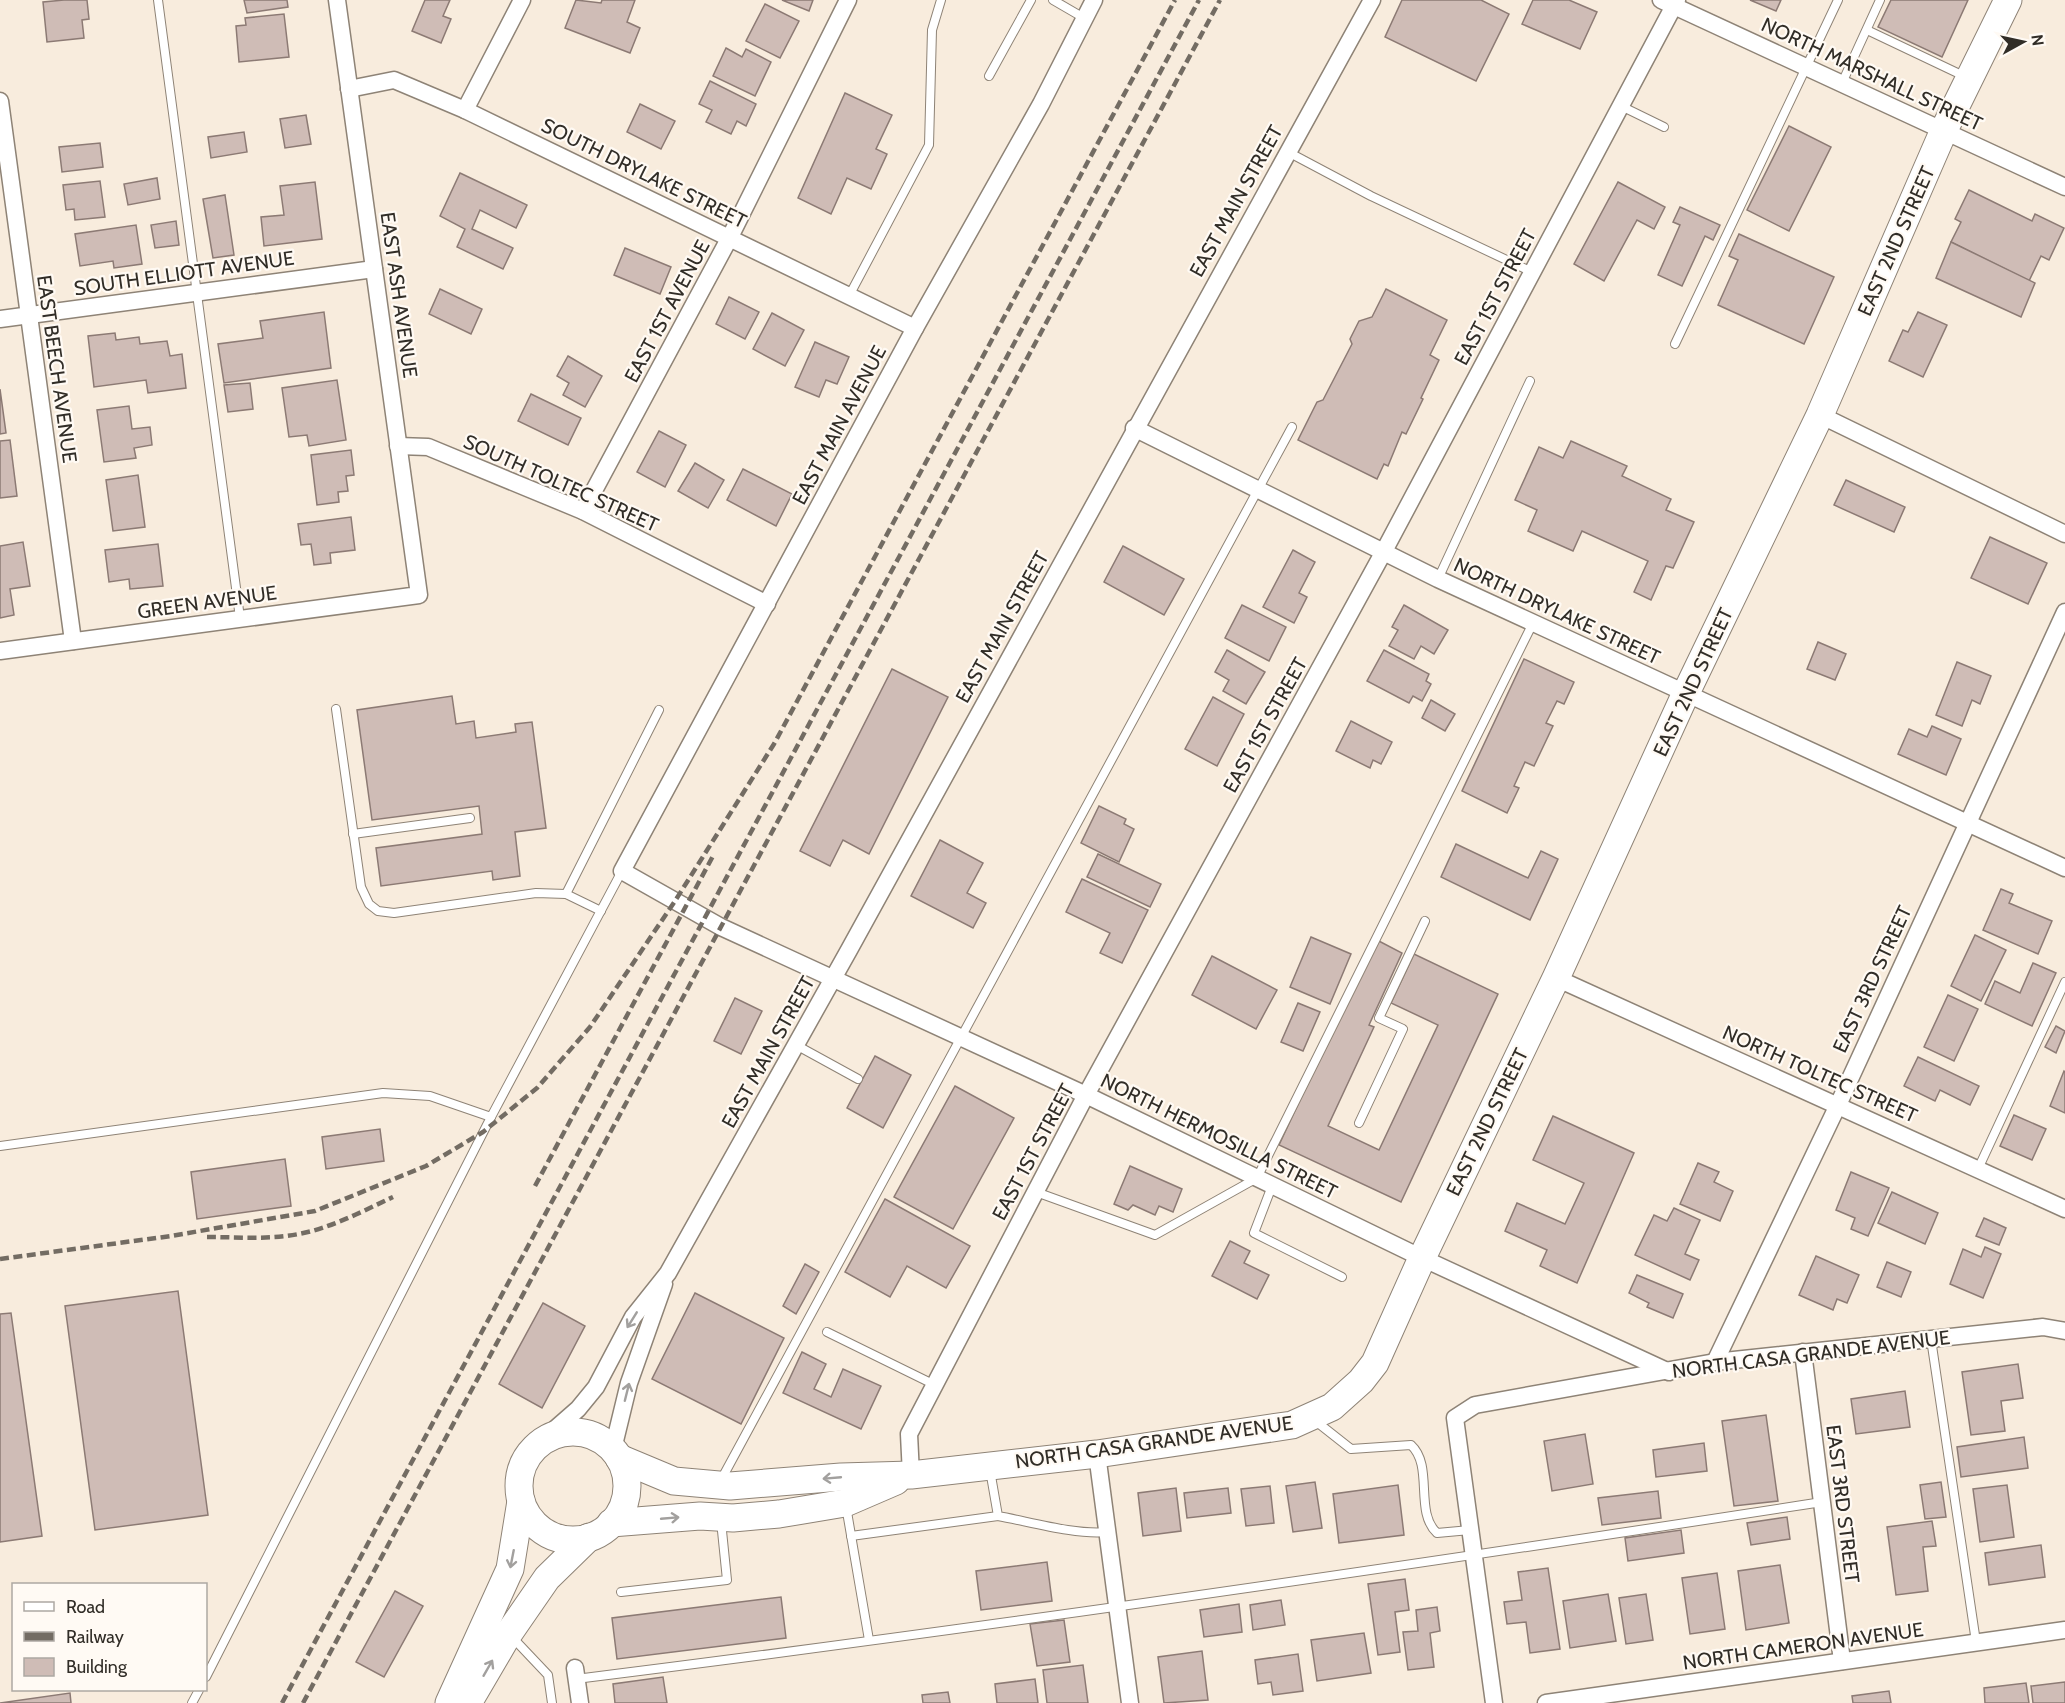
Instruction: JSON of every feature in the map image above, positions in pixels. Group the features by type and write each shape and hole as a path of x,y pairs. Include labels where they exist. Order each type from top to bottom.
{"main road":[{"name":"EAST 2ND STREET","path":"1375,1363 1422,1258 1557,978 1685,695 1820,415 1944,130 2008,0"},
{"name":"NORTH CASA GRANDE AVENUE","path":"616,1453 674,1481 718,1485 911,1475 1097,1454 1292,1425 1332,1407 1360,1381 1375,1363"},
{"path":"449,1703 510,1569 521,1501 519,1485 521,1470 528,1455 538,1444 551,1436 579,1432 593,1436 616,1453 626,1489 621,1507 611,1523 589,1537 547,1578 509,1633 468,1703"},
{"name":"NORTH CASA GRANDE AVENUE","path":"611,1523 700,1516 779,1514 845,1503 911,1475"},
{"path":"521,1501 536,1525 547,1533 561,1538 589,1537"}],"street":[{"name":"EAST ASH AVENUE","path":"337,0 419,595"},
{"path":"465,110 522,0"},
{"name":"EAST 1ST AVENUE","path":"583,510 730,237 848,0"},
{"name":"EAST MAIN AVENUE","path":"622,871 915,328 1041,104 1094,0"},
{"name":"EAST MAIN STREET","path":"538,1444 578,1409 596,1387 633,1317 668,1273 834,977 1134,428 1372,0"},
{"name":"NORTH MARSHALL STREET","path":"1671,2 2065,187"},
{"name":"EAST 1ST STREET","path":"911,1475 909,1434 1086,1095 1383,553 1621,106 1671,2"},
{"name":"SOUTH DRYLAKE STREET","path":"349,89 394,80 465,110 915,328"},
{"name":"EAST BEECH AVENUE","path":"0,101 73,641"},
{"name":"SOUTH ELLIOTT AVENUE","path":"0,319 374,269"},
{"path":"1820,415 2065,534"},
{"name":"NORTH DRYLAKE STREET","path":"1134,428 1438,579 1685,695 2065,868"},
{"name":"SOUTH TOLTEC STREET","path":"398,446 428,447 583,510 767,604"},
{"name":"GREEN AVENUE","path":"0,651 419,595"},
{"name":"EAST 3RD STREET","path":"1715,1362 1838,1105 2065,612"},
{"name":"NORTH HERMOSILLA STREET","path":"622,871 721,927 834,977 1086,1095 1422,1258 1670,1372"},
{"name":"NORTH TOLTEC STREET","path":"1557,978 2065,1209"},
{"name":"EAST MAIN STREET","path":"616,1453 629,1383 668,1273"},
{"name":"NORTH CASA GRANDE AVENUE","path":"1470,1530 1455,1418 1474,1405 1670,1372 1715,1362 2043,1327 2065,1331"},
{"name":"EAST 3RD STREET","path":"1803,1352 1842,1661"},
{"path":"1097,1454 1130,1703"},
{"path":"1470,1530 1494,1703"},
{"name":"NORTH CAMERON AVENUE","path":"1546,1703 2065,1630"},
{"path":"576,1673 580,1703"}],"lane":[{"path":"158,0 240,618"},
{"path":"849,296 929,145 932,30 941,0"},
{"path":"989,76 1031,0"},
{"path":"1053,0 1084,18"},
{"path":"1675,344 1838,0"},
{"path":"1842,83 1880,0"},
{"path":"1867,30 1969,79"},
{"path":"1621,106 1664,127"},
{"path":"1288,152 1389,205 1532,272"},
{"path":"1438,579 1530,381"},
{"path":"718,1485 1292,427"},
{"path":"1342,1277 1254,1233 1265,1182 1533,623"},
{"path":"336,709 361,887 369,904 378,911 394,914 536,893 566,894 601,912"},
{"path":"566,894 659,710"},
{"path":"353,834 470,818"},
{"path":"207,1675 491,1118 622,871"},
{"path":"1359,1123 1403,1029 1379,1018 1425,921"},
{"path":"1978,1169 2065,982"},
{"path":"796,1045 858,1079"},
{"path":"0,1146 383,1093 430,1096 491,1118"},
{"path":"1036,1192 1155,1235 1265,1182"},
{"path":"827,1332 935,1385"},
{"path":"1931,1339 1976,1642"},
{"path":"1311,1417 1351,1449 1411,1444 1417,1450 1422,1470 1429,1526 1437,1533 1470,1530"},
{"path":"989,1466 998,1516"},
{"path":"576,1673 869,1640 1117,1607 1474,1556 1822,1502"},
{"path":"845,1503 869,1640"},
{"path":"851,1536 998,1516 1065,1527 1085,1534 1107,1532"},
{"path":"621,1592 727,1580 720,1517"},
{"path":"509,1633 548,1675 552,1703"}],"building":[{"path":"87,0 89,19 82,20 84,38 47,42 43,2"},
{"path":"244,0 287,0 288,7 247,13"},
{"path":"425,0 450,0 443,16 451,19 441,43 412,31"},
{"path":"576,0 601,3 602,0 635,0 627,22 640,28 630,53 565,28"},
{"path":"782,0 813,0 809,11"},
{"path":"1402,0 1481,0 1509,14 1476,81 1385,37"},
{"path":"1533,0 1569,0 1597,12 1580,49 1522,24"},
{"path":"1750,0 1781,0 1776,11"},
{"path":"1891,0 1968,0 1942,57 1878,27"},
{"path":"765,4 799,21 780,58 746,41"},
{"path":"284,14 289,57 239,62 236,26 246,25 245,18"},
{"path":"726,48 742,57 746,49 771,62 755,96 713,76"},
{"path":"710,81 756,104 746,126 737,121 731,134 706,122 712,110 699,104"},
{"path":"845,93 892,115 876,149 887,154 871,189 847,178 831,214 798,198"},
{"path":"640,104 675,121 661,149 627,132"},
{"path":"306,115 311,144 285,148 280,119"},
{"path":"1789,126 1831,147 1789,231 1747,210"},
{"path":"244,132 247,152 211,158 208,137"},
{"path":"100,143 103,167 62,172 59,147"},
{"path":"460,173 527,205 516,228 480,210 472,229 513,248 503,269 457,247 465,229 440,216"},
{"path":"157,178 160,199 128,205 124,184"},
{"path":"100,181 105,217 75,220 74,209 66,210 63,185"},
{"path":"315,182 322,239 264,246 261,217 284,215 280,186"},
{"path":"1618,182 1665,207 1654,229 1637,220 1604,281 1574,264"},
{"path":"1969,190 2032,221 2035,214 2064,228 2049,260 2041,256 2029,281 1951,242 1961,222 1955,219"},
{"path":"225,195 234,255 213,258 203,199"},
{"path":"1680,207 1720,225 1713,240 1705,236 1682,286 1658,275 1680,225 1673,222"},
{"path":"176,221 179,245 155,248 151,225"},
{"path":"136,225 142,264 114,268 113,261 80,266 75,234"},
{"path":"1739,234 1834,277 1804,344 1718,305 1738,260 1729,256"},
{"path":"1951,242 2035,283 2021,317 1936,278"},
{"path":"625,248 671,267 660,294 614,275"},
{"path":"440,289 482,309 471,334 429,314"},
{"path":"1386,289 1447,320 1430,355 1439,360 1421,398 1423,399 1406,434 1402,432 1388,466 1384,464 1377,479 1298,440 1317,402 1323,400 1352,344 1350,339 1359,321 1372,317"},
{"path":"729,297 759,312 745,339 716,324"},
{"path":"324,312 331,368 224,383 218,344 263,338 260,321"},
{"path":"1918,312 1947,325 1923,377 1889,361 1903,330 1908,332"},
{"path":"772,313 804,330 785,366 753,349"},
{"path":"115,333 116,340 139,337 140,344 167,341 170,356 182,354 186,388 148,393 146,380 94,387 88,336"},
{"path":"815,342 849,357 837,384 826,380 819,397 795,387"},
{"path":"568,356 602,376 585,407 563,395 569,383 557,376"},
{"path":"337,380 346,440 309,446 307,435 289,437 282,388"},
{"path":"250,383 253,409 228,412 224,385"},
{"path":"0,389 6,433 0,434"},
{"path":"531,394 581,418 568,445 518,421"},
{"path":"129,406 132,429 150,427 152,445 134,448 136,458 104,462 97,410"},
{"path":"659,431 686,445 665,487 637,472"},
{"path":"10,440 17,496 0,498 0,441"},
{"path":"1571,441 1627,466 1622,476 1671,499 1666,510 1694,522 1673,568 1666,566 1651,600 1634,592 1648,561 1582,531 1573,551 1528,531 1537,510 1515,500 1539,447 1563,458"},
{"path":"351,450 354,475 346,476 348,491 338,492 339,502 317,505 311,455"},
{"path":"695,463 724,480 708,508 678,491"},
{"path":"743,469 792,494 776,526 727,500"},
{"path":"138,475 145,527 113,531 106,480"},
{"path":"1846,480 1905,507 1894,532 1834,505"},
{"path":"351,517 355,550 330,553 331,563 314,565 311,544 301,545 298,524"},
{"path":"1990,537 2047,563 2028,604 1971,578"},
{"path":"23,542 30,586 10,589 14,615 0,618 0,546"},
{"path":"158,544 163,586 130,589 129,579 109,582 105,550"},
{"path":"1123,546 1184,579 1164,615 1104,582"},
{"path":"1293,550 1315,562 1299,593 1307,597 1294,623 1263,607"},
{"path":"1242,605 1286,627 1269,661 1225,638"},
{"path":"1404,605 1448,630 1434,654 1421,646 1414,659 1389,646 1398,630 1392,627"},
{"path":"1818,642 1846,654 1835,680 1807,669"},
{"path":"1227,650 1265,672 1246,704 1223,691 1229,680 1215,672"},
{"path":"1384,650 1429,674 1426,681 1431,684 1422,701 1413,696 1409,703 1367,681"},
{"path":"1524,659 1574,682 1564,704 1557,701 1546,723 1553,726 1534,766 1525,762 1514,786 1519,788 1507,813 1462,791"},
{"path":"1957,662 1991,676 1980,704 1972,700 1962,726 1936,715"},
{"path":"892,669 948,697 869,854 843,840 830,866 800,851"},
{"path":"452,696 456,724 474,721 476,738 516,732 515,724 532,722 546,828 515,832 520,876 493,880 492,871 381,886 376,848 482,834 479,806 372,820 357,710"},
{"path":"1213,697 1244,714 1217,766 1185,749"},
{"path":"1431,700 1455,714 1445,731 1422,718"},
{"path":"1351,721 1392,742 1381,764 1373,760 1370,768 1336,751"},
{"path":"1932,726 1961,739 1946,775 1898,754 1909,729 1927,737"},
{"path":"1099,806 1126,819 1124,824 1134,829 1119,862 1081,843"},
{"path":"940,840 983,863 967,893 986,903 973,928 911,896"},
{"path":"1456,844 1528,878 1541,851 1558,859 1530,920 1441,877"},
{"path":"1098,854 1161,884 1150,907 1087,877"},
{"path":"1082,879 1148,910 1122,963 1100,953 1110,933 1066,912"},
{"path":"2001,889 2013,894 2009,903 2052,921 2038,954 1983,930"},
{"path":"1975,935 2006,950 1981,1001 1951,986"},
{"path":"1311,937 1351,954 1330,1004 1290,987"},
{"path":"1375,939 1402,953 1369,1025 1374,1027 1328,1126 1379,1150 1438,1025 1391,1003 1414,954 1498,994 1401,1202 1279,1145"},
{"path":"1212,956 1277,990 1256,1029 1192,995"},
{"path":"2033,963 2056,973 2032,1026 1985,1004 1995,981 2020,993"},
{"path":"1948,995 1978,1009 1954,1061 1924,1047"},
{"path":"735,998 762,1011 741,1054 714,1041"},
{"path":"1298,1003 1320,1012 1303,1051 1281,1042"},
{"path":"2056,1026 2065,1031 2056,1053 2045,1047"},
{"path":"875,1056 911,1075 883,1128 847,1108"},
{"path":"1918,1057 1979,1086 1970,1105 1940,1090 1935,1101 1904,1086"},
{"path":"2065,1072 2065,1113 2050,1106"},
{"path":"955,1086 1014,1118 953,1229 894,1197"},
{"path":"2014,1115 2046,1129 2032,1160 2000,1146"},
{"path":"1553,1116 1634,1153 1577,1283 1540,1266 1547,1250 1505,1231 1517,1203 1565,1224 1584,1183 1533,1160"},
{"path":"380,1129 384,1161 326,1169 322,1137"},
{"path":"285,1159 291,1206 197,1219 191,1172"},
{"path":"1698,1163 1719,1172 1714,1182 1733,1191 1720,1221 1680,1204"},
{"path":"1130,1166 1182,1189 1173,1212 1159,1206 1155,1215 1133,1205 1128,1210 1114,1204"},
{"path":"1851,1172 1889,1188 1868,1236 1851,1229 1855,1218 1836,1210"},
{"path":"1892,1192 1938,1213 1925,1244 1878,1223"},
{"path":"885,1199 970,1246 946,1288 907,1266 890,1297 845,1272"},
{"path":"1674,1208 1700,1220 1685,1254 1699,1260 1690,1280 1635,1255 1654,1215 1667,1221"},
{"path":"1984,1218 2006,1228 1999,1245 1976,1236"},
{"path":"1230,1241 1250,1251 1244,1263 1269,1275 1257,1299 1212,1276"},
{"path":"1985,1247 2001,1254 1983,1298 1950,1284 1963,1249 1981,1257"},
{"path":"1816,1256 1859,1275 1847,1303 1837,1299 1833,1310 1799,1295"},
{"path":"1887,1262 1911,1272 1901,1297 1877,1287"},
{"path":"805,1264 819,1272 796,1314 783,1306"},
{"path":"1637,1275 1683,1294 1673,1318 1647,1307 1649,1303 1629,1293"},
{"path":"178,1291 208,1515 95,1530 65,1306"},
{"path":"695,1293 784,1338 741,1424 652,1379"},
{"path":"543,1303 585,1326 542,1408 499,1384"},
{"path":"11,1313 42,1536 0,1542 0,1314"},
{"path":"802,1352 826,1364 814,1389 831,1397 843,1369 881,1386 861,1429 783,1393"},
{"path":"2018,1364 2023,1398 2001,1401 2005,1431 1971,1435 1962,1372"},
{"path":"1905,1391 1910,1427 1856,1434 1851,1399"},
{"path":"1766,1415 1778,1501 1734,1506 1722,1421"},
{"path":"1585,1434 1593,1484 1552,1491 1544,1441"},
{"path":"2024,1437 2028,1468 1961,1477 1957,1447"},
{"path":"1704,1443 1707,1471 1656,1477 1653,1450"},
{"path":"1315,1482 1322,1528 1293,1532 1286,1486"},
{"path":"1941,1482 1946,1517 1925,1519 1920,1485"},
{"path":"1398,1485 1404,1535 1339,1543 1333,1494"},
{"path":"2007,1485 2014,1537 1980,1542 1973,1489"},
{"path":"1270,1486 1274,1523 1246,1526 1241,1489"},
{"path":"1176,1488 1181,1531 1143,1536 1138,1493"},
{"path":"1228,1488 1231,1513 1187,1518 1184,1493"},
{"path":"1658,1491 1661,1518 1602,1525 1598,1498"},
{"path":"1787,1517 1790,1539 1751,1545 1747,1523"},
{"path":"1932,1521 1936,1546 1923,1547 1928,1591 1896,1595 1887,1527"},
{"path":"1681,1530 1684,1553 1628,1561 1625,1538"},
{"path":"2041,1545 2045,1577 1989,1585 1985,1553"},
{"path":"1047,1562 1052,1601 981,1610 976,1571"},
{"path":"1780,1565 1789,1623 1746,1630 1738,1571"},
{"path":"1548,1568 1560,1649 1530,1653 1526,1622 1507,1624 1504,1602 1522,1600 1518,1572"},
{"path":"1717,1573 1725,1629 1690,1634 1682,1578"},
{"path":"1405,1579 1409,1610 1395,1612 1400,1652 1378,1655 1368,1584"},
{"path":"395,1591 423,1606 384,1677 356,1662"},
{"path":"1608,1594 1616,1641 1570,1648 1563,1601"},
{"path":"1646,1594 1653,1640 1626,1644 1619,1598"},
{"path":"781,1597 786,1638 617,1659 612,1618"},
{"path":"1281,1600 1285,1625 1253,1630 1250,1605"},
{"path":"1239,1604 1242,1632 1204,1637 1200,1610"},
{"path":"1437,1607 1440,1631 1430,1633 1434,1667 1408,1670 1403,1632 1418,1631 1416,1610"},
{"path":"1064,1620 1070,1662 1037,1666 1030,1624"},
{"path":"1364,1633 1371,1673 1317,1681 1311,1640"},
{"path":"1202,1651 1208,1700 1164,1703 1158,1657"},
{"path":"1298,1654 1303,1691 1273,1695 1271,1682 1258,1684 1255,1660"},
{"path":"1083,1665 1088,1703 1047,1703 1043,1670"},
{"path":"663,1677 667,1703 615,1703 613,1684"},
{"path":"1035,1679 1038,1703 997,1703 995,1684"},
{"path":"2065,1682 2065,1703 2033,1703 2031,1686"},
{"path":"2026,1683 2029,1703 1985,1703 1984,1688"},
{"path":"1889,1691 1891,1703 1853,1703 1852,1696"},
{"path":"948,1692 950,1703 923,1703 922,1695"},
{"path":"70,1693 71,1703 0,1703"}],"railway":[{"path":"0,1259 171,1236 315,1211 426,1166 483,1132 537,1088 590,1027 675,901 774,744 1175,0"},
{"path":"282,1703 1199,0"},
{"path":"303,1703 1220,0"},
{"path":"535,1186 713,856"},
{"path":"207,1237 264,1238 299,1234 335,1223 393,1197"}]}
